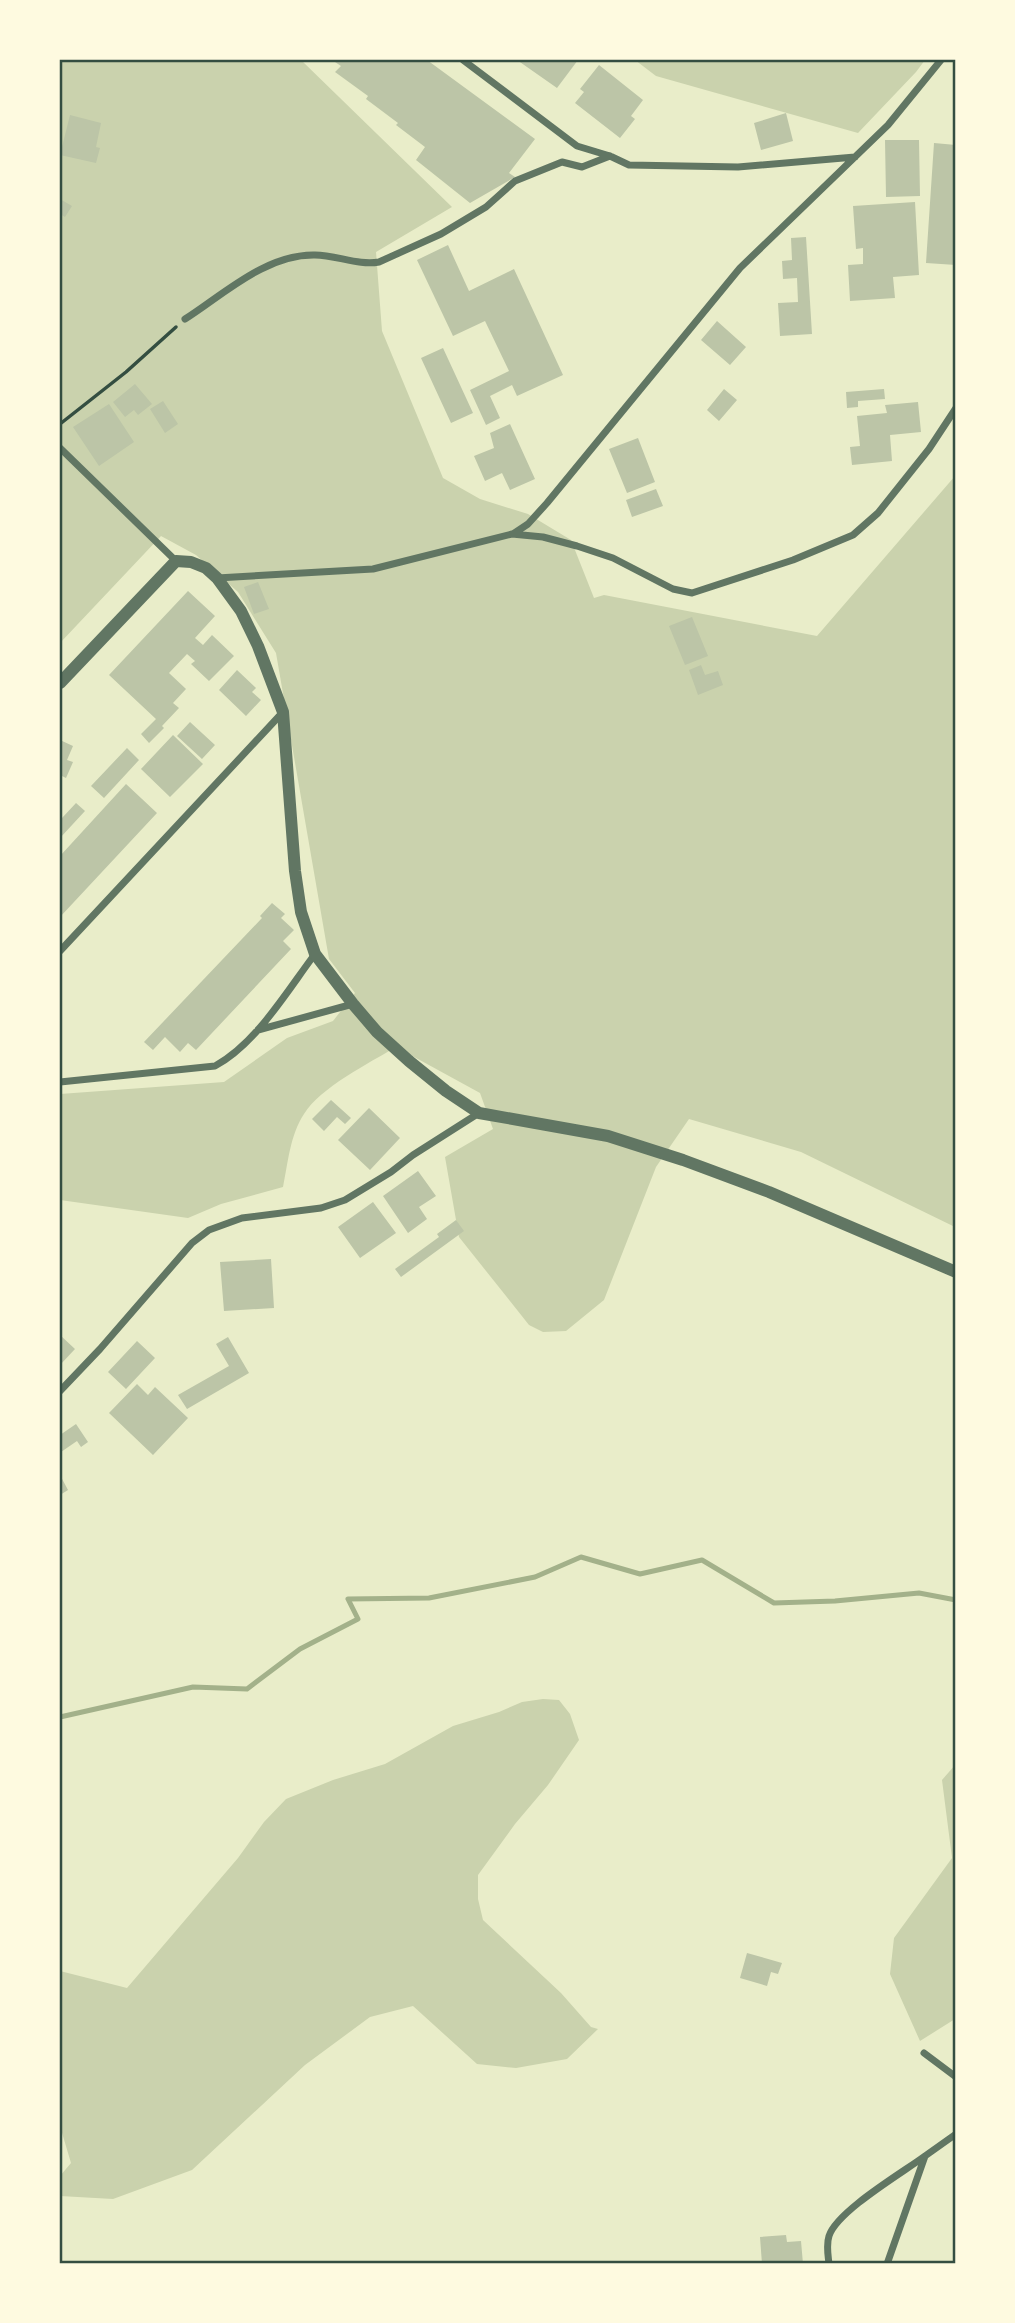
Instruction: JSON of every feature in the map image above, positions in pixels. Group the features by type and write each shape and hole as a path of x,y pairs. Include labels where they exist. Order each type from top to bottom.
{"street":[{"path":"463,60 577,146 629,165 737,167 855,157"},
{"path":"217,578 373,569 512,534 528,524 740,268 888,125 941,60"},
{"path":"185,319 277,261 313,255 370,264 379,262 441,234 475,214 515,181 562,162 582,167 610,156"},
{"path":"512,534 544,537 601,554 645,573 673,589 692,593 793,560 853,535 878,513 929,449 956,408"},
{"path":"60,449 176,561 191,562 206,568 217,578 241,611 283,712 295,872 301,912 315,954 353,1004 409,1061 479,1113 608,1136 683,1160 769,1192 956,1272"},
{"path":"60,683 176,561"},
{"path":"60,951 283,712"},
{"path":"60,1082 215,1066 228,1059 258,1030 315,954"},
{"path":"258,1030 353,1004"},
{"path":"60,1391 192,1243 209,1230 242,1218 321,1208 345,1200 479,1113"},
{"path":"924,2053 956,2077"},
{"path":"829,2263 829,2235 839,2219 956,2134"},
{"path":"887,2263 925,2156"}],"path":[{"path":"60,424 126,372 185,319"}],"green space":[{"path":"60,60 301,60 452,207 376,252 382,331 443,478 480,499 528,514 571,540 594,598 604,595 817,636 955,476 955,1227 801,1152 689,1119 656,1167 604,1300 566,1331 543,1332 529,1325 459,1237 445,1157 493,1129 480,1093 396,1047 346,1077 311,1104 299,1122 290,1149 283,1187 221,1204 188,1218 60,1200 60,1094 224,1082 287,1038 333,1021 355,993 329,959 276,653 238,592 196,555 161,536 60,643"},
{"path":"635,60 925,60 858,133 656,76"},
{"path":"559,1700 570,1714 579,1740 548,1785 515,1824 478,1875 478,1899 483,1920 561,1993 591,2027 598,2029 567,2059 516,2068 477,2064 413,2006 370,2017 305,2065 192,2170 113,2199 60,2196 60,2176 71,2163 60,2126 60,1971 127,1988 286,1799 333,1780 385,1764 453,1726 522,1702"},
{"path":"955,1765 955,2019 920,2041 890,1974 894,1938 952,1858 942,1780"}],"building":[{"path":"332,60 427,60 535,139 509,173 515,177 470,203 416,160 425,147 366,99 368,96 335,72 341,66"},
{"path":"517,60 578,60 557,88"},
{"path":"599,65 643,100 631,116 635,119 620,138 575,103 584,92 580,89"},
{"path":"786,113 793,141 761,150 754,123"},
{"path":"70,115 101,123 96,147 100,148 96,163 60,155"},
{"path":"885,140 919,140 920,196 886,197"},
{"path":"934,143 956,145 956,265 926,263"},
{"path":"60,199 72,206 65,217 60,214"},
{"path":"915,202 919,275 893,277 895,298 850,301 848,265 863,264 863,248 856,249 853,206"},
{"path":"806,237 812,334 780,336 778,303 798,302 797,278 783,279 782,261 792,260 791,238"},
{"path":"448,245 469,291 514,269 563,375 517,396 512,385 490,396 500,418 486,425 470,390 509,371 485,321 453,336 417,260"},
{"path":"717,321 746,347 730,365 701,340"},
{"path":"443,348 473,413 451,423 421,358"},
{"path":"135,384 152,404 138,415 134,410 125,417 113,402"},
{"path":"724,389 737,400 719,421 707,410"},
{"path":"884,389 885,399 858,401 858,407 847,408 846,392"},
{"path":"163,401 178,424 165,433 150,409"},
{"path":"918,402 921,432 890,435 892,461 852,465 850,447 860,446 857,416 887,413 885,405"},
{"path":"109,404 134,442 99,466 73,427"},
{"path":"510,424 535,479 510,490 502,473 485,481 474,456 494,448 490,433"},
{"path":"638,438 655,482 627,493 609,449"},
{"path":"656,489 663,506 632,517 626,500"},
{"path":"258,582 269,609 254,614 244,587"},
{"path":"188,591 215,616 195,638 203,645 212,635 234,656 209,681 191,664 195,661 187,654 169,673 186,689 173,703 179,708 149,743 141,734 156,719 109,675"},
{"path":"692,617 708,656 685,665 669,626"},
{"path":"701,665 705,675 718,671 723,685 698,695 689,670"},
{"path":"237,670 256,688 252,692 261,700 246,716 219,690"},
{"path":"190,722 215,745 202,759 177,736"},
{"path":"173,735 203,764 170,797 141,769"},
{"path":"60,740 73,746 67,760 73,762 66,778 60,775"},
{"path":"127,748 139,760 104,798 91,786"},
{"path":"126,784 157,813 60,917 60,856"},
{"path":"76,803 85,811 60,838 60,815 62,818"},
{"path":"272,903 285,914 281,918 294,930 283,941 291,949 196,1050 188,1043 180,1052 165,1037 153,1050 144,1042 262,918 260,916"},
{"path":"331,1100 351,1118 345,1124 337,1117 324,1131 312,1119"},
{"path":"369,1108 400,1138 370,1170 338,1140"},
{"path":"418,1171 436,1196 419,1207 427,1219 408,1233 383,1196"},
{"path":"373,1202 396,1233 360,1258 338,1227"},
{"path":"456,1220 464,1231 401,1277 395,1269 439,1237 437,1234"},
{"path":"271,1259 274,1308 224,1311 220,1262"},
{"path":"60,1335 75,1349 60,1365"},
{"path":"228,1337 249,1373 187,1409 178,1395 229,1366 216,1344"},
{"path":"137,1341 155,1358 126,1389 108,1372"},
{"path":"137,1384 148,1395 155,1387 188,1418 153,1455 109,1413"},
{"path":"76,1424 88,1442 81,1447 77,1441 61,1452 60,1435"},
{"path":"60,1475 68,1490 60,1495"},
{"path":"747,1953 782,1963 778,1974 771,1972 767,1986 740,1978"},
{"path":"786,2235 787,2242 801,2241 803,2264 762,2264 760,2237"}],"waterway":[{"path":"60,1717 193,1687 247,1689 300,1649 358,1619 348,1599 429,1598 535,1577 581,1557 640,1574 702,1560 774,1603 835,1601 919,1593 956,1600"}]}
